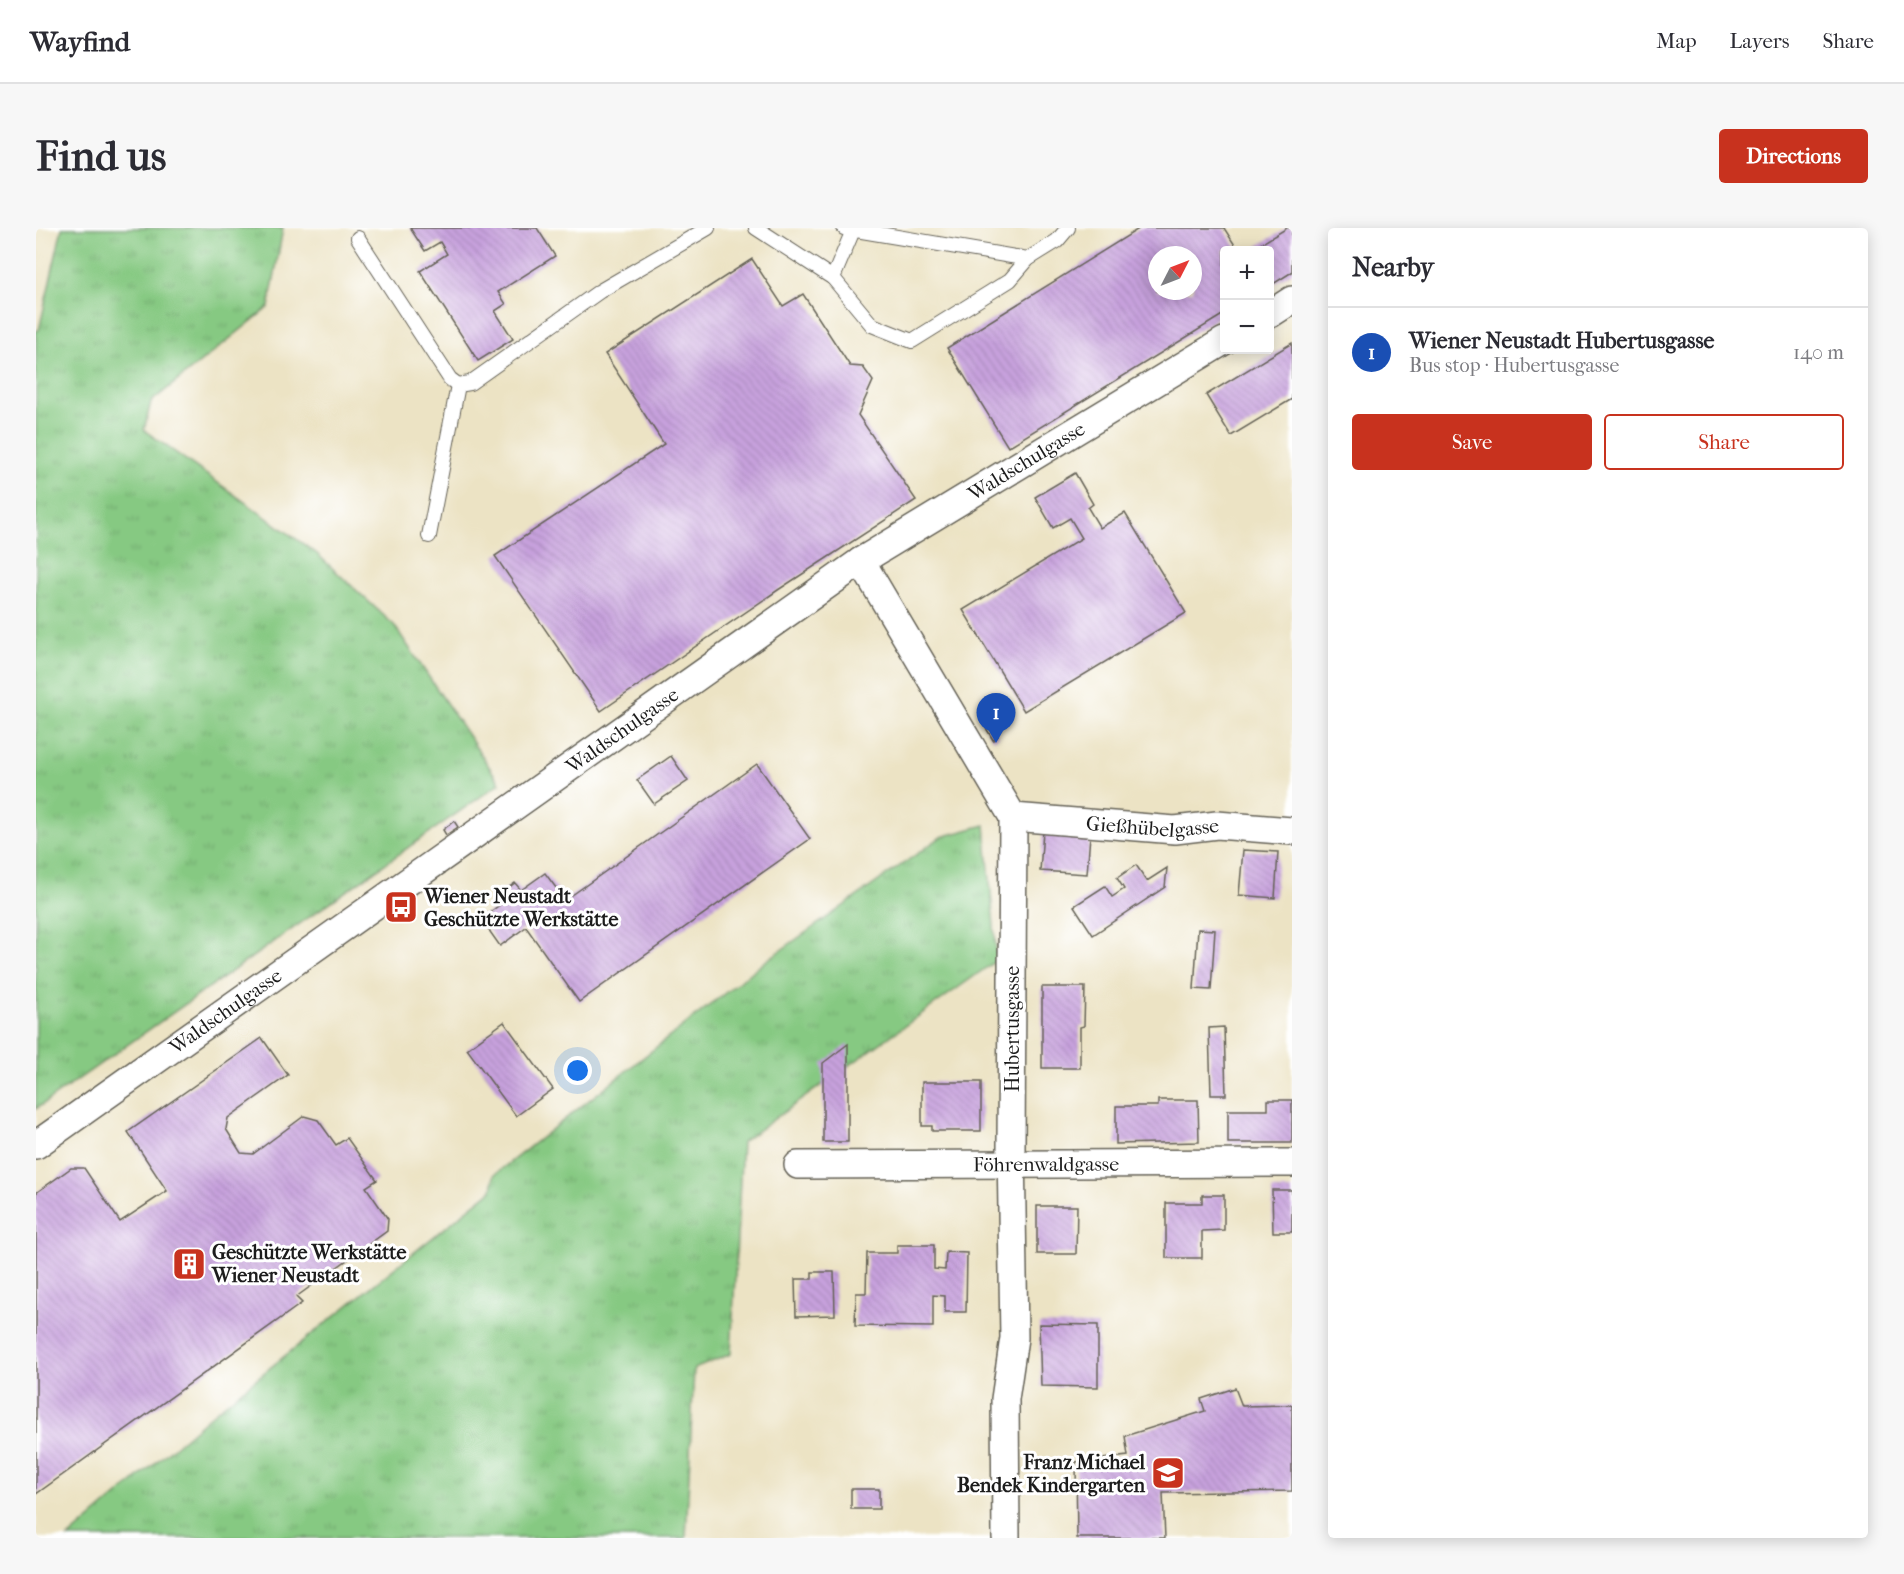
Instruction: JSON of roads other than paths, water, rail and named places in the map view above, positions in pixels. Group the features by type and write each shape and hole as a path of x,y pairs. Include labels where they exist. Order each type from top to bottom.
{"street":[{"path":"1274,311 1292,300"},
{"name":"Waldschulgasse","path":"36,1145 861,561 1220,343"},
{"path":"861,561 1013,817"},
{"name":"Gießhübelgasse","path":"1013,817 1175,830 1217,825 1292,831"},
{"name":"Hubertusgasse","path":"1006,1538 1005,1399 1014,1338 1011,1162 1013,817"},
{"name":"Föhrenwaldgasse","path":"798,1165 1011,1162 1292,1163"}],"lane":[{"path":"458,385 470,382 600,291 708,228"},
{"path":"756,228 833,278 872,325 912,341 1010,280 1028,259 1057,241 1068,228"},
{"path":"833,278 850,229 1028,259"},
{"path":"358,238 450,379 458,385"},
{"path":"429,536 458,385"}],"place":[{"name":"Wiener Neustadt Hubertusgasse","path":"996,743"},
{"name":"Wiener Neustadt Geschützte Werkstätte","path":"401,907"},
{"name":"Geschützte Werkstätte Wiener Neustadt","path":"189,1264"},
{"name":"Franz Michael Bendek Kindergarten","path":"1168,1473"}]}
